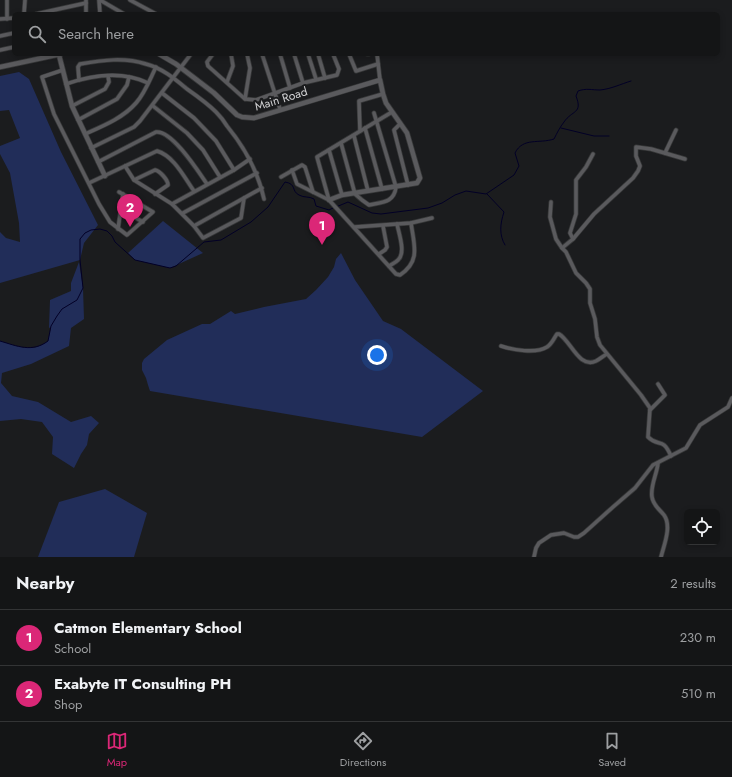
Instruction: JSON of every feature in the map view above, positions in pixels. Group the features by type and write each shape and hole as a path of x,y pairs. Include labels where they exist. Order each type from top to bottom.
{"street":[{"path":"7,0 7,19"},
{"path":"24,12 25,0"},
{"path":"100,0 100,12"},
{"path":"100,0 121,12"},
{"path":"130,0 152,12"},
{"path":"44,12 86,2"},
{"path":"0,19 12,18"},
{"path":"0,36 12,33"},
{"path":"0,50 12,47"},
{"path":"0,67 52,56"},
{"path":"61,56 66,84 72,106 105,176"},
{"name":"Main Road","path":"162,56 214,93 237,115 242,117 254,118 380,80"},
{"path":"91,148 134,127 153,106 190,56"},
{"path":"212,56 207,62 208,66 245,99 256,100 303,83 337,75 339,72 335,56"},
{"path":"227,82 233,66 231,56"},
{"path":"245,99 250,68 247,56"},
{"path":"263,56 280,109"},
{"path":"281,56 290,88"},
{"path":"295,56 303,83"},
{"path":"309,56 316,79"},
{"path":"319,56 325,78"},
{"path":"350,56 356,71 378,64"},
{"path":"329,200 342,195 417,183 420,178 406,134 383,94 377,56"},
{"path":"79,80 78,67 80,64 108,59 130,60 146,64 156,67 173,77 216,112 234,134 257,173 264,199"},
{"path":"85,134 129,110 143,94 156,67"},
{"path":"63,70 42,77 54,114 99,204 114,226 118,229 127,235 153,212 121,193 118,229"},
{"path":"66,84 79,80 108,76 138,78 148,83"},
{"path":"72,106 105,89 109,82 108,76"},
{"path":"78,120 117,99 127,85 129,77"},
{"path":"162,93 194,118 216,141 234,170"},
{"path":"360,131 359,101 383,94"},
{"path":"153,106 203,150 220,177"},
{"path":"329,200 317,157 392,112"},
{"path":"341,143 355,194 369,205 387,201 395,194 396,187 374,113"},
{"path":"400,124 394,130 408,185"},
{"path":"365,128 382,189"},
{"path":"665,153 676,130"},
{"path":"98,162 156,132 160,132 166,134 178,146 207,184"},
{"path":"354,136 368,191"},
{"path":"562,248 573,239 594,214 633,178 640,166 636,156 636,147 651,149 685,159"},
{"path":"329,150 342,195"},
{"path":"89,183 157,151 162,152 173,162 194,191"},
{"path":"573,239 570,234 576,214 576,180 586,167 593,154"},
{"path":"172,204 234,170 250,159"},
{"path":"281,177 302,165 305,167 313,192"},
{"path":"125,166 134,180 172,204 183,213 203,238 240,218 244,198"},
{"path":"134,180 155,170 158,171 168,182 168,185 155,194"},
{"path":"292,170 297,184 329,200 396,274 400,275 407,270 415,255 411,223"},
{"path":"183,213 257,173"},
{"path":"194,226 262,188"},
{"path":"552,202 551,220 554,235 567,254 576,273 590,289 590,303 597,326 598,340 607,354 641,395 650,410 648,437 652,440 664,443 667,446 671,456"},
{"path":"120,209 143,222"},
{"path":"355,228 411,223 432,218"},
{"path":"389,266 401,256 397,224"},
{"path":"378,254 387,247 383,226"},
{"path":"501,346 519,350 546,348 550,345 557,334 559,334 569,343 579,357 585,362 589,363 596,361 607,354"},
{"path":"650,410 665,395 658,384"},
{"path":"534,557 539,543 551,535 564,533 578,537 584,533 635,488 654,465 686,448 700,425 728,407 732,398"},
{"path":"658,463 652,496 657,508 666,519 667,529 660,557"}],"shaded area":[{"path":"19,72 29,79 61,152 98,225 84,243 80,260 0,283 0,232 6,238 20,242 19,223 10,173 0,154 0,146 20,138 9,110 0,111 0,76"},
{"path":"163,221 203,253 170,268 135,260 128,253"},
{"path":"341,253 355,280 383,321 401,329 483,391 422,437 150,391 142,370 142,363 144,359 167,340 202,324 210,324 231,311 235,314 306,299 328,277 334,267 336,259"},
{"path":"79,262 83,288 84,319 71,328 69,346 31,364 2,373 1,383 12,396 38,402 71,422 91,416 99,423 89,434 87,445 74,468 52,454 53,437 42,422 21,419 0,421 0,341 19,347 30,348 42,345 48,341 51,327 49,328 50,300 71,291 71,283"},
{"path":"105,489 147,513 134,557 38,557 59,502"}],"waterway":[{"path":"336,207 348,202 372,213 381,214 428,208 466,191 486,194 514,175 519,166 515,153 518,148 527,143 554,139 567,118 576,111 578,106 576,96 578,91 586,89 600,90 612,88 631,81"},
{"path":"561,128 594,136 609,136"},
{"path":"0,341 30,348 42,345 48,341 51,326 57,316 62,309 77,300 83,288 80,260 80,239 85,233 91,230 100,229 107,231 115,242 135,260 170,268 176,266 204,242 221,240 251,222 268,207 285,182 291,184 295,192 299,195 314,199 316,206 329,210 333,208"},
{"path":"487,194 504,212 501,229 505,245"}],"place":[{"name":"Exabyte IT Consulting PH","path":"130,227"},
{"name":"Catmon Elementary School","path":"322,245"}]}
